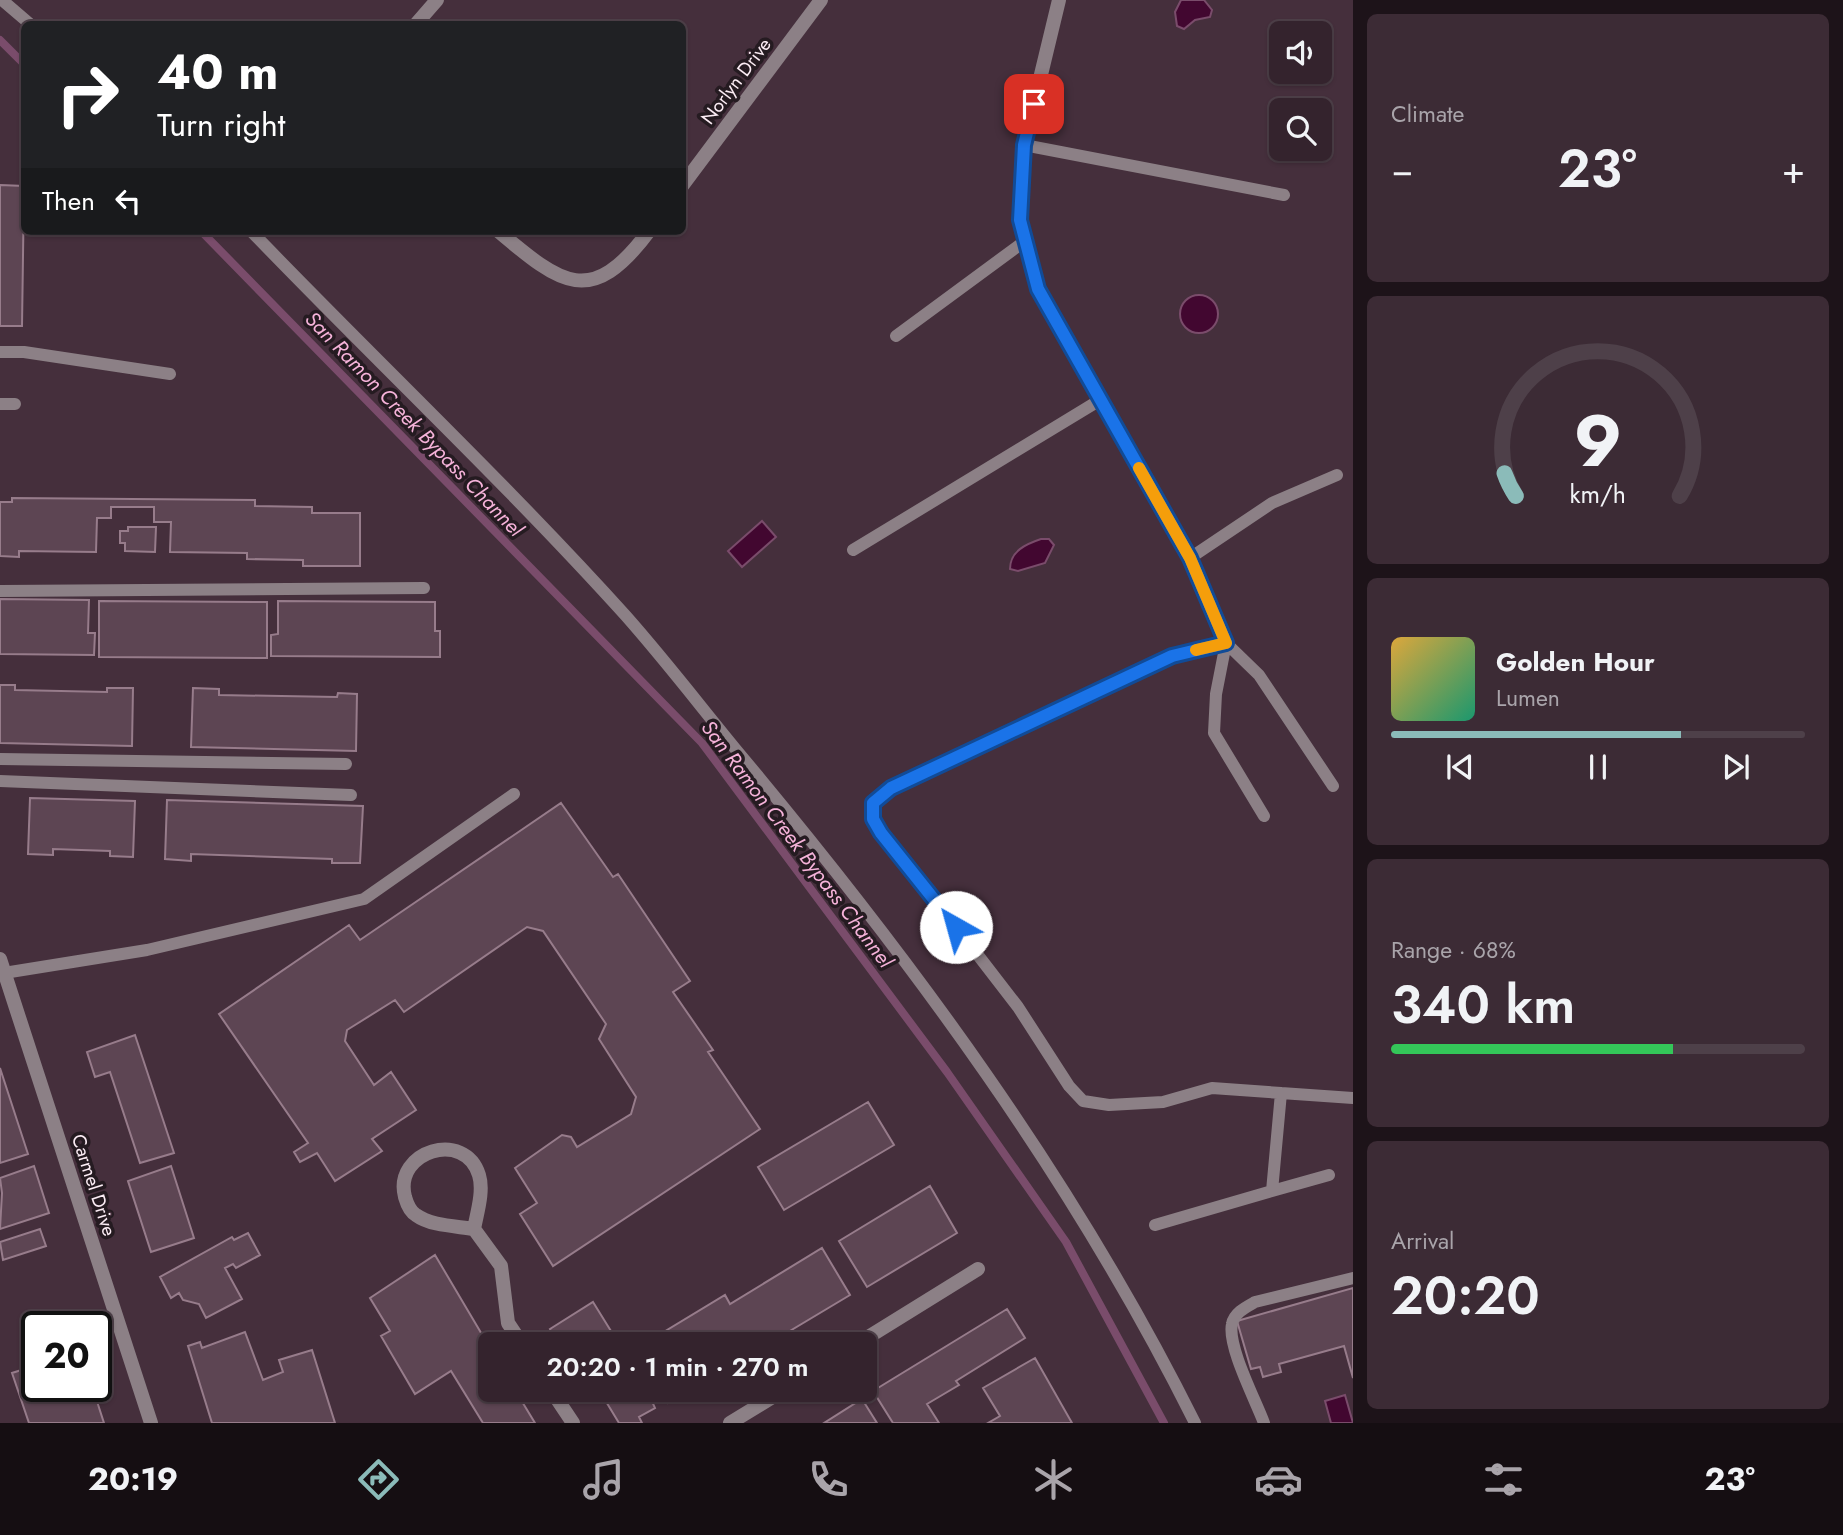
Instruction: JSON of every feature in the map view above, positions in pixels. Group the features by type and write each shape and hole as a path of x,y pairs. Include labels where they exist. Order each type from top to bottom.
{"street":[{"path":"418,21 436,0"},
{"name":"Norlyn Drive","path":"686,181 821,0"},
{"path":"1059,0 1024,145 1020,220 1038,289 1190,558 1226,643"},
{"path":"503,235 540,266 565,280 585,282 610,271 629,257 646,235"},
{"name":"Carmel Drive","path":"1,963 151,1423"},
{"path":"474,1229 428,1221 415,1215 404,1193 411,1163 424,1153 451,1149 474,1164 480,1177 474,1229 501,1266 508,1323 514,1332"},
{"path":"876,1332 978,1269"},
{"path":"559,1402 573,1423"},
{"path":"730,1423 764,1402"}],"lane":[{"path":"2,0 26,21"},
{"path":"1024,145 1284,195"},
{"path":"255,235 626,617 819,849 902,956 1060,1182 1112,1267 1195,1423"},
{"path":"896,336 1026,242"},
{"path":"0,352 24,352 170,373"},
{"path":"853,550 1100,400"},
{"path":"0,404 15,404"},
{"path":"1190,558 1272,503 1337,475"},
{"path":"0,591 424,588"},
{"path":"1226,643 1259,675 1333,786"},
{"path":"1226,643 1216,694 1214,733 1264,816"},
{"path":"1226,643 1172,656 891,788 873,803 873,819 1018,1007 1069,1086 1083,1101 1109,1105 1163,1102 1212,1088 1353,1098"},
{"path":"0,759 346,764"},
{"path":"0,781 351,795"},
{"path":"1,963 147,950 364,899 514,794"},
{"path":"1272,1191 1281,1093"},
{"path":"1155,1225 1329,1175"},
{"path":"1264,1423 1232,1337 1232,1322 1241,1309 1255,1302 1353,1278"}],"shaded area":[{"path":"1181,0 1204,0 1212,10 1210,17 1195,20 1184,29 1177,26 1175,12"},
{"path":"1199,295 1212,301 1218,314 1212,327 1199,333 1186,327 1180,314 1186,301"},
{"path":"762,521 776,537 742,567 728,551"},
{"path":"1041,539 1049,539 1054,545 1045,563 1018,571 1010,569 1016,553"},
{"path":"1345,1395 1353,1423 1331,1423 1325,1401"}],"building":[{"path":"0,185 21,186 22,326 0,326"},
{"path":"12,498 255,500 255,506 312,507 312,513 360,513 360,566 303,566 303,560 247,559 247,553 170,552 171,522 154,522 154,507 111,507 111,518 97,518 96,552 19,551 19,557 0,556 0,502 12,502"},
{"path":"128,527 156,527 155,552 125,551 125,543 120,543 120,531 128,531"},
{"path":"0,599 89,600 88,633 95,633 94,655 0,654"},
{"path":"99,601 267,602 267,658 99,657"},
{"path":"278,601 435,602 435,631 440,631 440,657 271,656 271,635 278,634"},
{"path":"0,685 15,685 15,690 107,692 107,688 133,688 132,746 0,743"},
{"path":"193,688 219,689 219,695 337,697 338,693 357,694 356,751 191,747"},
{"path":"30,798 135,801 133,857 110,856 110,851 53,849 53,855 28,854"},
{"path":"167,800 363,806 360,863 332,863 332,859 191,854 191,861 165,859"},
{"path":"561,803 613,877 618,874 690,981 673,992 713,1050 708,1052 760,1129 553,1266 520,1214 537,1203 515,1168 562,1135 571,1137 577,1147 631,1114 636,1097 599,1039 606,1024 543,931 527,927 404,1012 395,1000 347,1030 345,1041 374,1085 391,1072 416,1110 372,1139 382,1151 335,1181 317,1153 300,1162 294,1152 308,1143 219,1014 349,925 360,940"},
{"path":"135,1035 174,1153 140,1163 110,1072 95,1077 87,1052"},
{"path":"0,1068 28,1154 0,1163"},
{"path":"868,1102 894,1145 784,1210 758,1167"},
{"path":"34,1166 49,1213 0,1229 0,1178"},
{"path":"171,1166 194,1238 151,1252 128,1181"},
{"path":"930,1186 957,1233 867,1287 839,1241"},
{"path":"40,1229 46,1246 3,1260 0,1242"},
{"path":"248,1233 260,1255 236,1268 233,1264 225,1268 242,1299 206,1318 199,1304 183,1300 179,1293 171,1298 160,1277 232,1237 234,1240"},
{"path":"822,1248 850,1295 788,1332 664,1332 725,1295 730,1304"},
{"path":"435,1255 481,1332 478,1332 478,1402 522,1402 535,1423 483,1423 451,1371 415,1394 381,1336 390,1331 370,1298"},
{"path":"1353,1288 1353,1378 1344,1346 1279,1364 1281,1372 1263,1377 1260,1367 1251,1369 1237,1321"},
{"path":"593,1302 612,1332 552,1332 550,1329"},
{"path":"1007,1309 1025,1338 956,1381 959,1385 927,1404 939,1423 893,1423 877,1397 877,1389"},
{"path":"245,1332 263,1380 283,1372 279,1360 312,1350 335,1423 212,1423 188,1346 200,1342 202,1348"},
{"path":"1035,1358 1072,1423 988,1423 1000,1416 983,1388"},
{"path":"21,1370 21,1399 12,1373"},
{"path":"22,1402 97,1402 104,1423 29,1423"},
{"path":"606,1402 652,1402 655,1408 639,1417 642,1423 619,1423"},
{"path":"857,1402 864,1402 877,1423 824,1423"}],"waterway":[{"name":"San Ramon Creek Bypass Channel","path":"0,40 21,61"},
{"name":"San Ramon Creek Bypass Channel","path":"205,235 702,743 947,1072 1066,1242 1164,1423"}],"slow traffic":[{"path":"1139,468 1190,558 1226,643 1196,650"}],"route":[{"path":"956,927 881,833 873,819 873,803 891,788 1172,656 1226,643 1190,558 1038,289 1020,220 1024,145 1034,104"}]}
